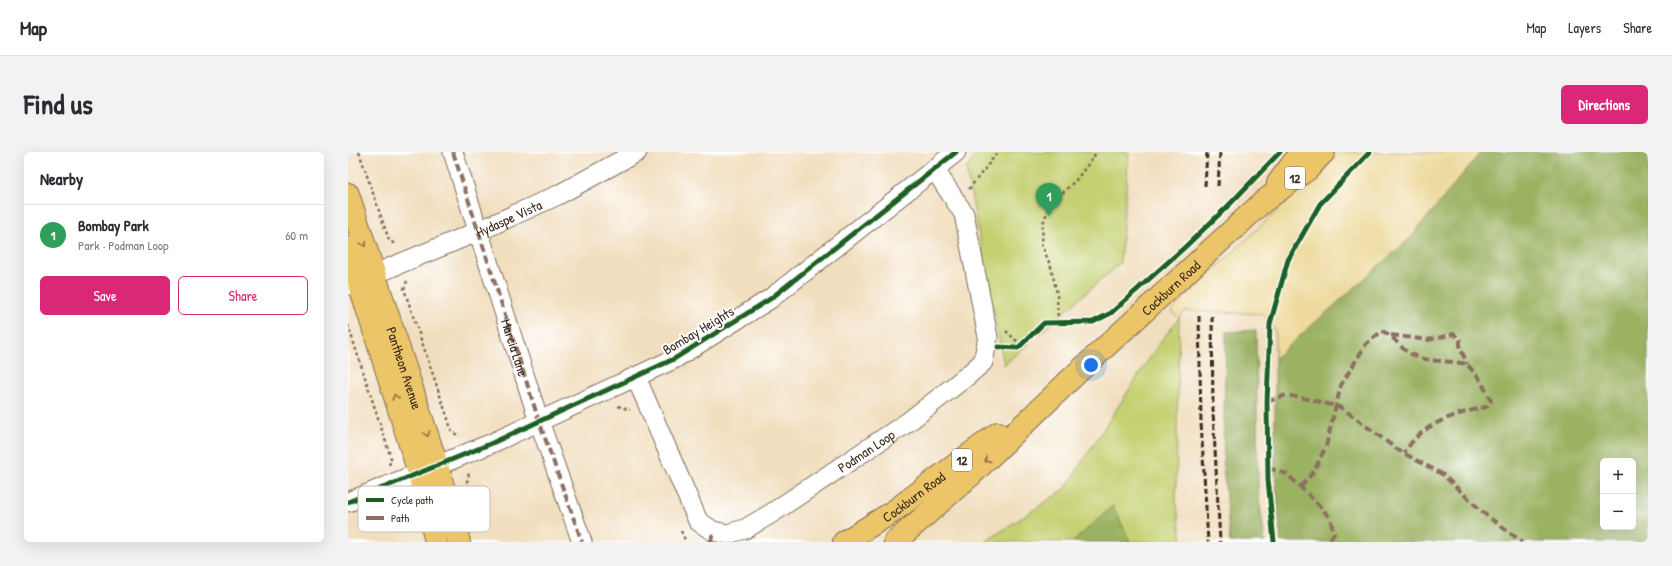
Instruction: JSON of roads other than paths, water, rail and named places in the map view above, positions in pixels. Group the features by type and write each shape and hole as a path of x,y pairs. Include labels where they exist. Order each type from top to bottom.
{"main road":[{"name":"Cockburn Road","path":"1264,202 1301,152"},
{"name":"Cockburn Road","path":"895,542 970,476 1076,374 1264,202 1308,169 1324,152"},
{"name":"Pantheon Avenue","path":"348,194 360,280"},
{"name":"Pantheon Avenue","path":"348,248 435,486"},
{"name":"Cockburn Road","path":"844,542 891,513 1076,374"},
{"name":"Pantheon Avenue","path":"428,469 430,486"},
{"name":"Pantheon Avenue","path":"435,532 436,542"},
{"name":"Pantheon Avenue","path":"455,532 459,542"}],"street":[{"name":"Marcia Lane","path":"453,152 539,421 582,542"},
{"name":"Hydaspe Vista","path":"360,280 479,231 558,195 637,152"},
{"name":"Bombay Heights","path":"387,486 490,444 674,359 770,299 956,152"},
{"name":"Podman Loop","path":"636,377 698,521 712,537 745,529 908,422 983,362 988,337 964,214 935,170"},
{"name":"Bombay Heights","path":"348,502 358,498"}],"railway":[{"path":"1205,186 1207,152"},
{"path":"1218,186 1220,152"},
{"path":"1199,316 1201,422 1208,542"},
{"path":"1212,316 1213,412 1220,542"}],"place":[{"name":"Bombay Park","path":"1049,216"}]}
